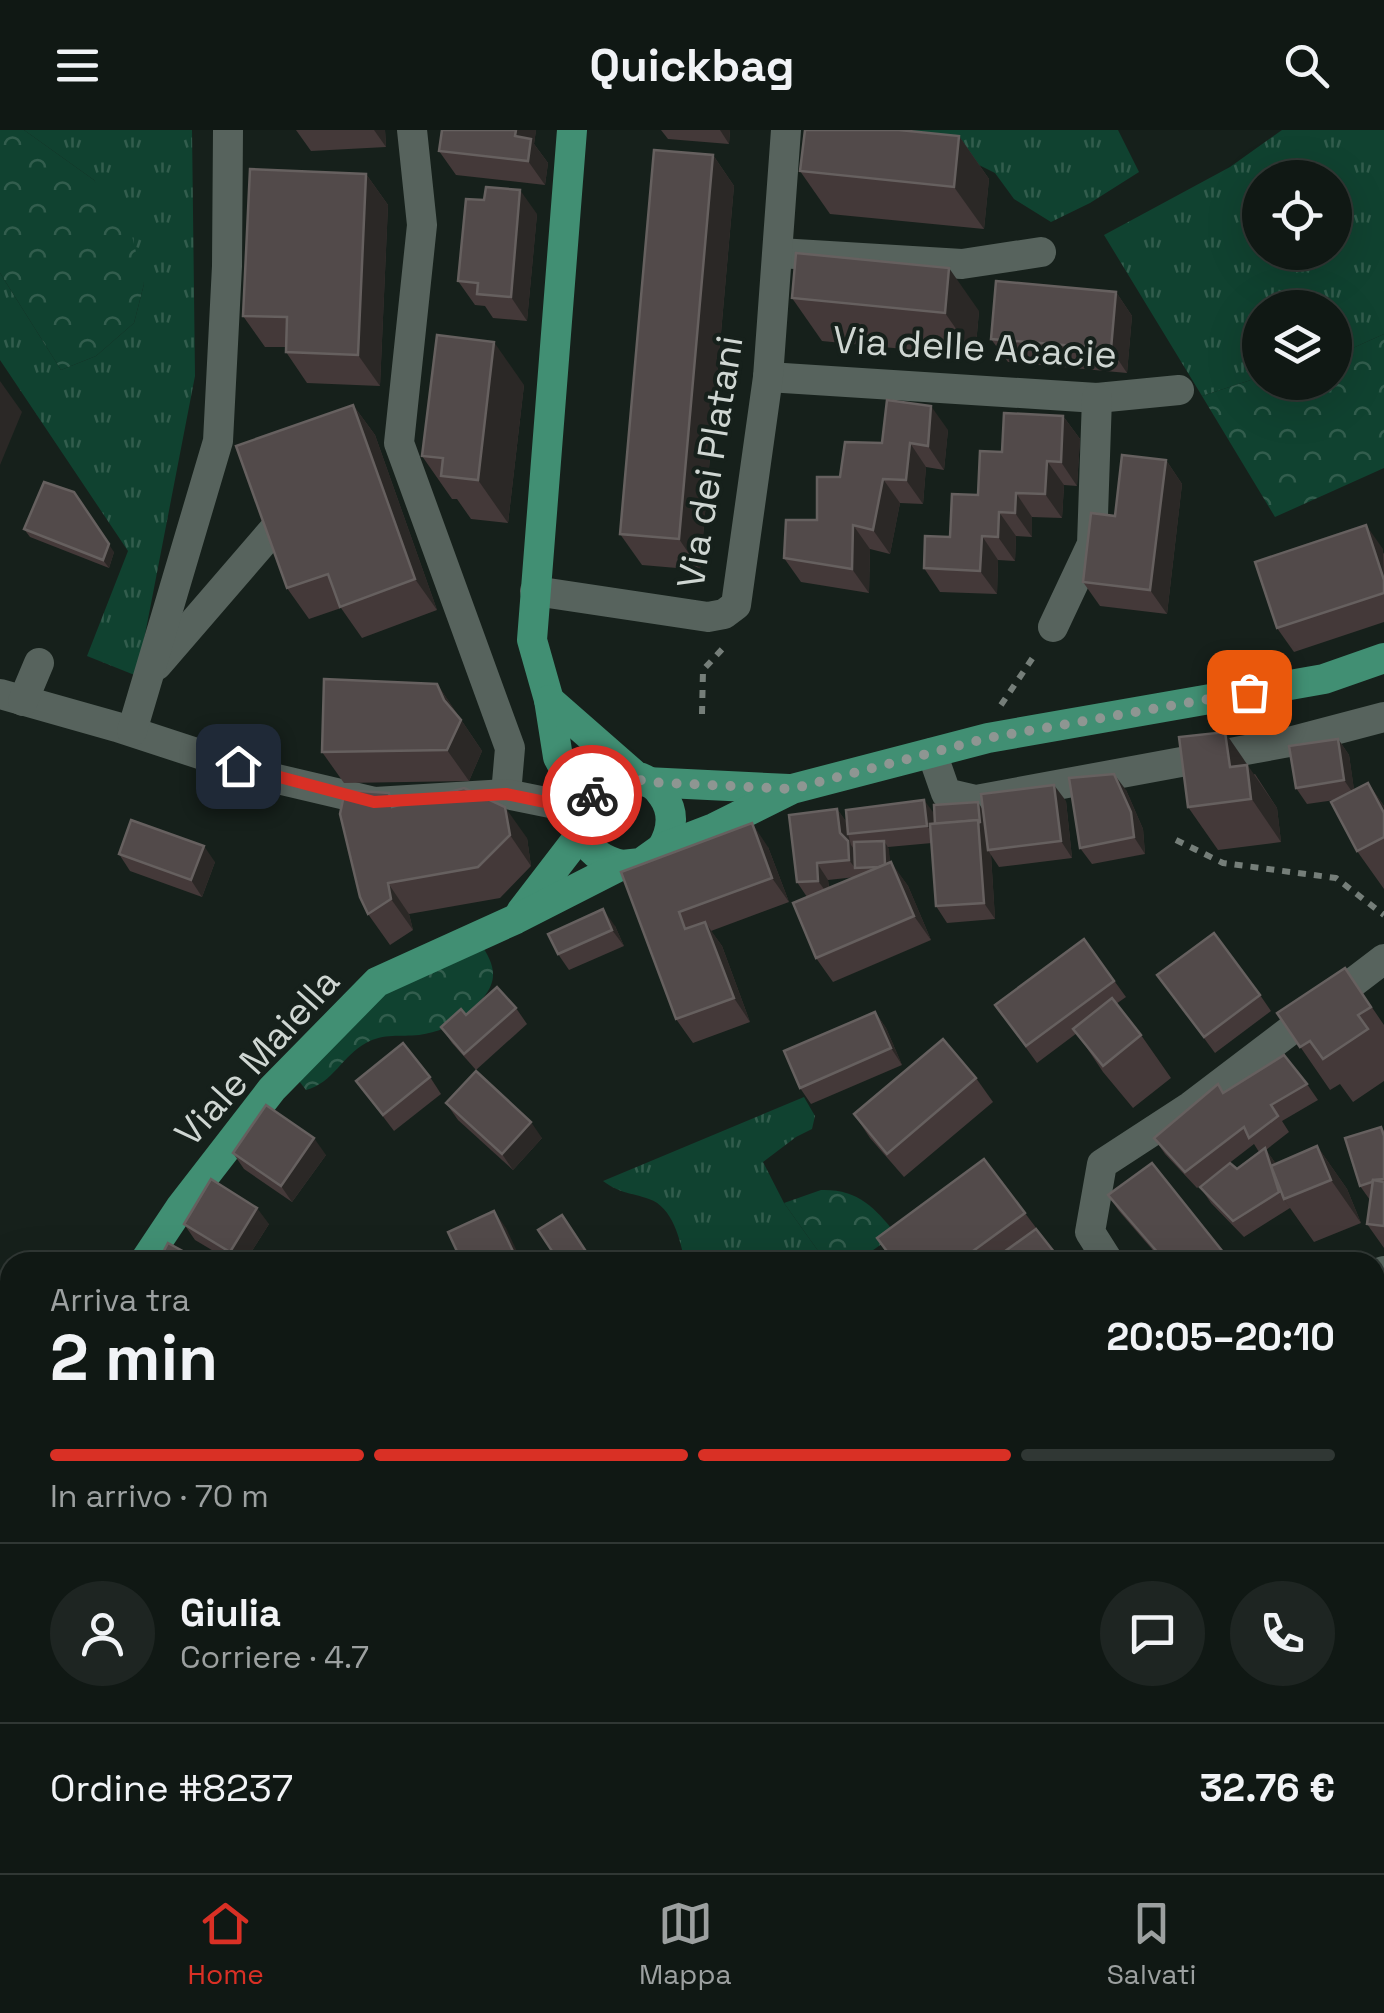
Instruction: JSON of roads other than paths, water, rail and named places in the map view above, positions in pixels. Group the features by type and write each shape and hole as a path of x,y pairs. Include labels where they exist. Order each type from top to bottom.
{"main road":[{"path":"572,130 532,640 549,700 558,758 584,816 591,847 600,856 622,865 641,863 662,848 714,828 792,789 988,738 1324,679 1384,658"},
{"path":"549,700 658,790 669,808 670,826 662,848"},
{"path":"516,919 603,784 625,777 792,789"},
{"name":"Viale Maiella","path":"151,1252 272,1088 377,982 516,919 622,865"}],"street":[{"path":"132,732 218,441 227,266 228,130"},
{"path":"412,130 422,226 399,443 510,748 506,794"},
{"name":"Via dei Platani","path":"535,591 708,616 724,614 736,605 768,376 786,130"},
{"path":"779,253 962,264 1041,252"},
{"name":"Via delle Acacie","path":"768,376 1097,398 1178,390"},
{"path":"1054,627 1092,544 1097,398"},
{"path":"148,675 276,527"},
{"path":"39,663 11,698 273,778 374,802 506,794 584,816"},
{"path":"932,753 946,793 976,800 1289,742 1384,717"},
{"path":"1103,1252 1090,1232 1102,1164 1191,1106 1384,959"}]}
